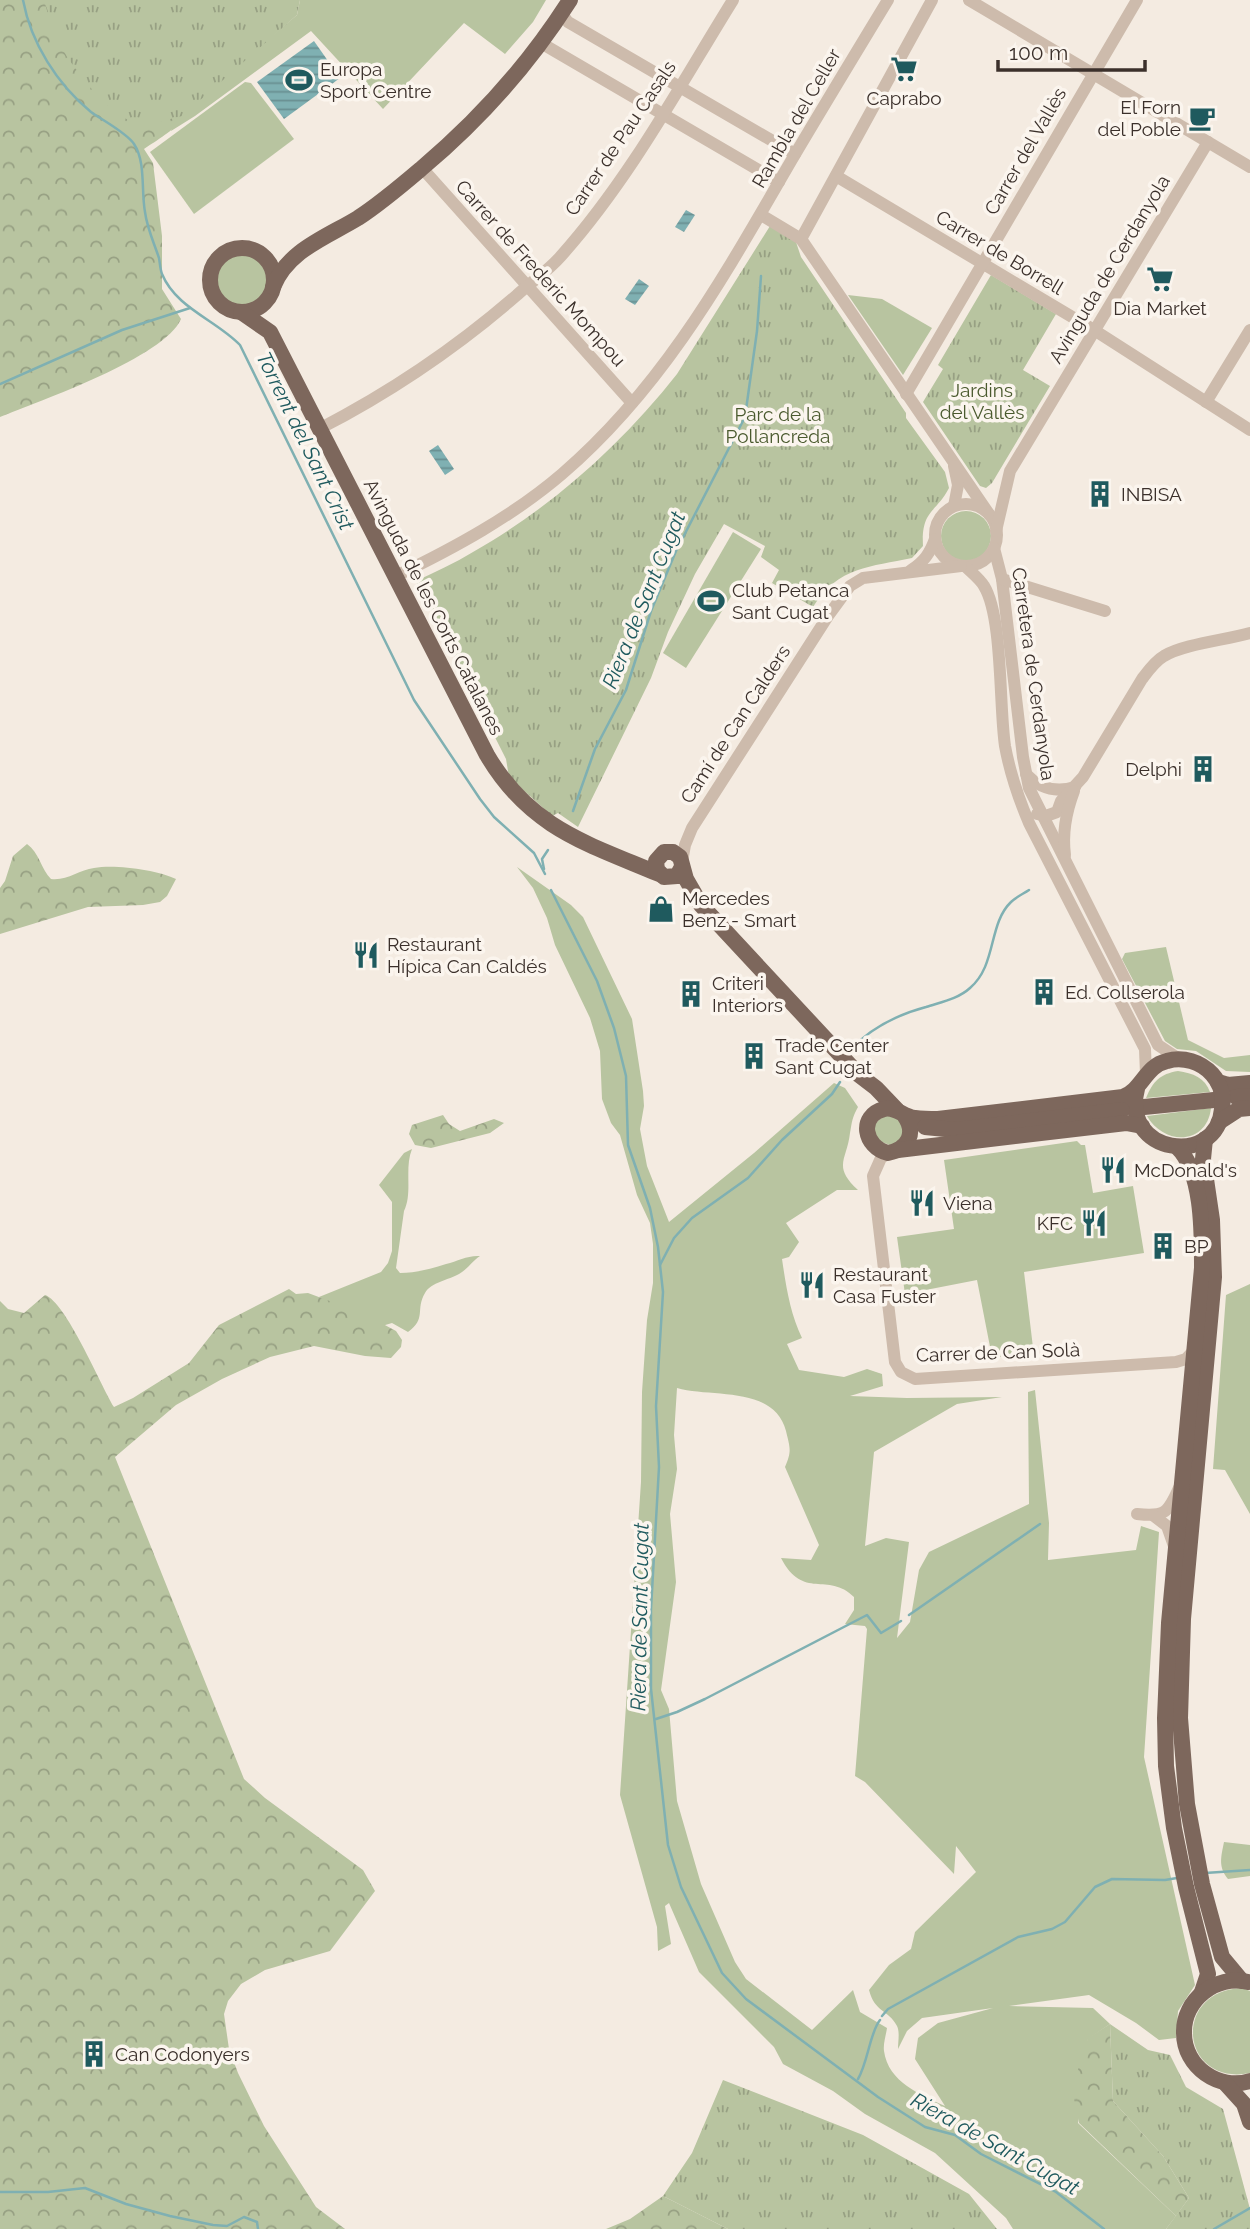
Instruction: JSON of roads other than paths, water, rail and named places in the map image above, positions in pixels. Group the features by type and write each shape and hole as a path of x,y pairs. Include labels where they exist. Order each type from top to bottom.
{"main road":[{"path":"297,254 262,256 246,249 229,251 215,262 212,270 211,288 214,296 227,308 241,312 258,309 271,293 280,273 297,254 360,217 464,131 541,43 566,7"},
{"path":"262,256 273,272 271,293"},
{"name":"Avinguda de les Corts Catalanes","path":"271,293 270,332 487,754 504,781 528,807 554,826 590,846 662,876 701,905 862,1078 876,1087 903,1116"},
{"name":"Avinguda de les Corts Catalanes","path":"241,312 270,332"},
{"path":"663,853 677,854 682,864 677,876 662,876 655,866 663,853"},
{"name":"Avinguda de les Corts Catalanes","path":"614,854 663,853"},
{"name":"Avinguda de les Corts Catalanes","path":"682,864 701,905"},
{"path":"903,1116 958,1118 1123,1097 1137,1088 1146,1074 1160,1063 1179,1059 1203,1067 1218,1082 1228,1085 1250,1083"},
{"path":"862,1078 873,1100 872,1117 867,1126 869,1140 877,1149 1126,1123 1142,1126"},
{"path":"1218,1082 1223,1103 1219,1122"},
{"path":"1137,1088 1135,1105 1142,1126 1153,1138 1177,1147 1205,1139 1219,1122 1240,1109 1250,1108"},
{"path":"1144,1107 1214,1100"},
{"path":"872,1117 884,1109 937,1129 956,1130 1122,1110"},
{"path":"897,1149 911,1135 903,1116"},
{"path":"897,1149 956,1130"},
{"path":"1205,1139 1203,1159 1212,1220 1214,1277 1183,1619 1166,1766 1174,1828 1186,1887 1211,1949 1246,1982"},
{"path":"1172,1718 1167,1664 1202,1289 1201,1228 1191,1166 1177,1147"},
{"path":"1211,1949 1208,1982 1188,2011 1185,2044 1194,2063 1203,2072 1225,2083 1244,2104 1250,2122"},
{"path":"1202,1992 1221,1983 1246,1982"},
{"path":"1225,2083 1250,2081"}],"street":[{"name":"Carrer de Pau Casals","path":"319,429 360,408 430,365 490,319 559,259 602,206 663,115 733,0"},
{"name":"Rambla del Celler","path":"888,0 761,215 802,239 989,514"},
{"path":"969,0 1250,167"},
{"name":"Carrer del Vallès","path":"906,394 1137,0"},
{"path":"802,239 927,2"},
{"path":"566,7 568,22 795,154"},
{"path":"541,43 779,182"},
{"name":"Avinguda de Cerdanyola","path":"996,531 1010,471 1208,142"},
{"name":"Carrer de Frederic Mompou","path":"422,168 632,403"},
{"name":"Carrer de Borrell","path":"836,176 1094,330 1250,430"},
{"path":"396,576 471,538 562,474 632,403 698,319 761,215"},
{"path":"1206,402 1250,330"},
{"name":"Rambla del Celler","path":"953,462 958,485 954,506"},
{"path":"906,573 922,564 931,550 939,519 954,506 973,505 989,514 996,531 994,548 986,559 963,566 943,557 935,538"},
{"name":"Carretera de Cerdanyola","path":"994,548 1002,579 1023,757 1030,788 1062,871 1145,1049 1146,1074"},
{"name":"Carretera de Cerdanyola","path":"963,566 984,585 991,608 1005,744 1014,784 1029,822 1062,871 1158,1045 1179,1059"},
{"name":"Camí de Can Calders","path":"682,864 685,845 692,828 850,586 863,578 963,566"},
{"path":"1002,579 1105,611"},
{"path":"1062,871 1066,815 1076,787 1152,666 1176,650 1250,633"},
{"path":"1026,774 1046,789 1076,787"},
{"path":"1014,784 1030,811 1042,816 1043,809 1056,800 1061,801 1076,787"},
{"name":"Camí de Can Calders","path":"663,853 692,828"},
{"name":"Carrer de Can Solà","path":"897,1149 881,1158 873,1176 895,1362 901,1372 915,1379 1176,1362 1185,1359 1195,1349"},
{"path":"1137,1514 1154,1516 1170,1508 1182,1482"},
{"path":"1154,1516 1167,1527 1176,1553"}],"water":[{"name":"Europa Sport Centre","path":"314,41 340,78 284,119 257,82"},
{"path":"686,210 695,215 684,232 675,227"},
{"path":"639,279 649,286 635,305 625,299"},
{"path":"438,445 454,469 445,475 429,451"}],"waterway":[{"name":"Torrent del Sant Crist","path":"23,0 32,32 57,76 79,101 131,140 138,151 146,218 168,286 187,305 240,345 414,700 480,799 494,817 534,853 545,874"},
{"name":"Riera de Sant Cugat","path":"573,811 595,749 626,690 651,611 676,551 745,417 757,331 761,276"},
{"path":"0,384 122,330 190,308"},
{"name":"Riera de Sant Cugat","path":"544,869 542,859 548,850"},
{"name":"Riera de Sant Cugat","path":"551,890 597,981 614,1028 626,1076 628,1145 650,1208 658,1247 663,1292 656,1406 659,1467 651,1609 651,1689 668,1845 681,1887 722,1973 746,1999 878,2097 925,2127 955,2135 981,2154 1056,2192 1104,2229"},
{"path":"848,1052 865,1036 884,1024 904,1014 955,998 970,988 985,968 1004,911 1013,900 1029,890"},
{"path":"660,1265 674,1238 692,1218 748,1178 782,1140 832,1094 840,1082"},
{"path":"909,1615 1040,1524"},
{"path":"656,1719 705,1699 867,1615 881,1633 901,1621"},
{"path":"1205,1873 1250,1870"},
{"path":"882,2016 888,2009 1018,1937 1052,1929 1065,1922 1095,1887 1112,1879 1177,1878"},
{"path":"858,2079 880,2020"},
{"path":"0,2192 48,2192 85,2188 126,2204 213,2225 227,2226 244,2217 257,2222 258,2229"},
{"path":"1214,2229 1250,2208"}],"place":[{"name":"Caprabo","path":"904,69"},
{"name":"Europa Sport Centre","path":"299,80"},
{"name":"El Forn del Poble","path":"1202,118"},
{"name":"Dia Market","path":"1160,279"},
{"name":"INBISA","path":"1100,494"},
{"name":"Club Petanca Sant Cugat","path":"711,601"},
{"name":"Delphi","path":"1203,769"},
{"name":"Mercedes Benz - Smart","path":"661,909"},
{"name":"Restaurant Hípica Can Caldés","path":"366,955"},
{"name":"Ed. Collserola","path":"1044,992"},
{"name":"Criteri Interiors","path":"691,994"},
{"name":"Trade Center Sant Cugat","path":"754,1056"},
{"name":"McDonald's","path":"1113,1170"},
{"name":"Viena","path":"922,1203"},
{"name":"KFC","path":"1094,1223"},
{"name":"BP","path":"1163,1246"},
{"name":"Restaurant Casa Fuster","path":"812,1285"},
{"name":"Can Codonyers","path":"94,2054"}],"park label":[{"name":"Jardins del Vallès","path":"982,401"},
{"name":"Parc de la Pollancreda","path":"778,425"}]}
